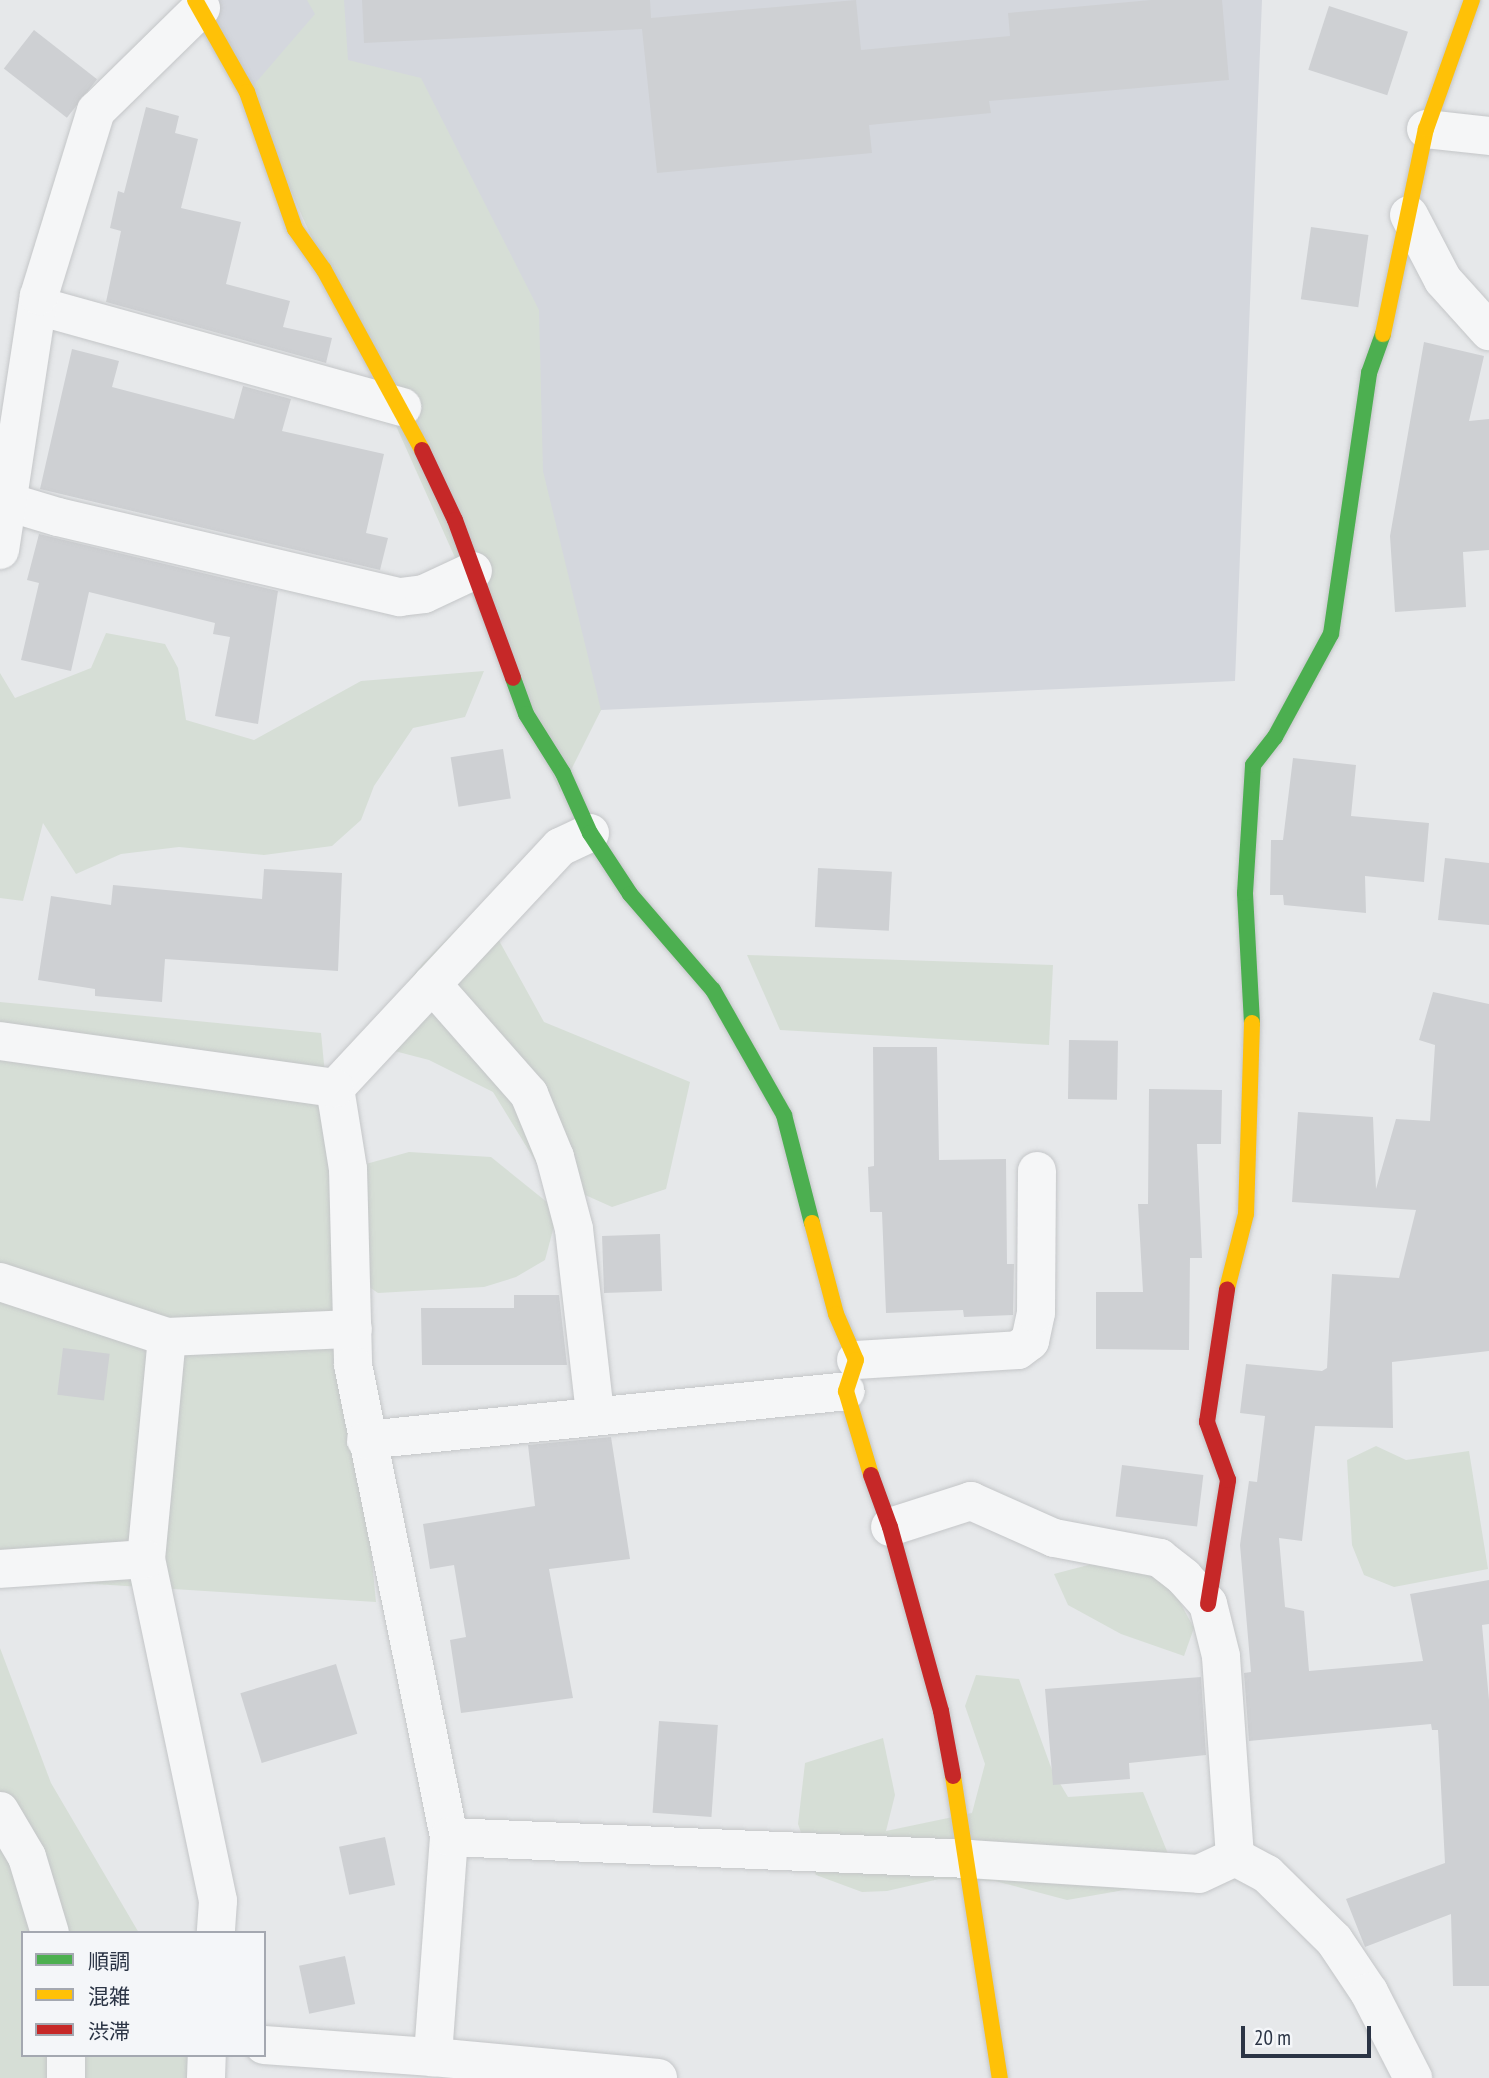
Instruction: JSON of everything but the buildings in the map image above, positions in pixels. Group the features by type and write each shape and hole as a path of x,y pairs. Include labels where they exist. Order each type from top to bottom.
{"street":[{"path":"1235,1857 1222,1668 1208,1604 1228,1480 1207,1422 1219,1323 1246,1213 1253,1034 1245,893 1253,765 1275,737 1331,634 1369,373 1389,316 1426,129 1472,0"},
{"path":"0,550 38,306 96,111 198,4 247,93 295,229 324,270 402,407 473,571 526,714 563,773 590,833 630,894 713,990 784,1115 851,1375 858,1440 890,1527 941,1712 969,1859 1000,2078"},
{"path":"1426,129 1489,136"},
{"path":"1409,215 1443,280 1489,331"},
{"path":"38,306 402,407"},
{"path":"8,502 58,517 400,597 424,594 473,571"},
{"path":"335,1088 560,847 590,833"},
{"path":"432,984 529,1094 555,1157 575,1229 595,1414"},
{"path":"0,1041 335,1088"},
{"path":"335,1088 348,1169 353,1365 366,1440 449,1836 433,2057"},
{"path":"366,1440 595,1414 1018,1350 1030,1341 1036,1313 1038,1171"},
{"path":"0,1282 167,1337 353,1329"},
{"path":"167,1337 146,1559 218,1901 216,1931"},
{"path":"890,1527 971,1501 1054,1538 1160,1558 1184,1577 1208,1604"},
{"path":"0,1569 146,1559"},
{"path":"0,1811 27,1857 49,1931"},
{"path":"449,1836 969,1859 1199,1874 1235,1857"},
{"path":"1235,1857 1267,1874 1334,1940 1369,1992 1413,2078"},
{"path":"266,2045 433,2057 658,2078"},
{"path":"66,2057 66,2078"},
{"path":"205,2078 207,2057"}],"shaded area":[{"path":"202,0 1262,0 1235,681 601,710 563,773"},
{"path":"307,0 344,0 348,60 421,78 539,310 543,471 601,710 560,792 247,93 315,14"},
{"path":"106,633 165,644 178,668 186,720 254,740 361,681 484,671 465,717 413,728 374,786 361,820 332,846 264,855 179,847 121,854 76,874 43,823 23,901 0,898 0,673 15,698 91,668"},
{"path":"480,906 544,1022 690,1082 666,1189 612,1207 545,1177 493,1092 429,1060 360,1042 423,963"},
{"path":"747,955 1053,965 1049,1045 780,1030"},
{"path":"0,1002 321,1033 376,1602 0,1578"},
{"path":"409,1152 491,1157 558,1211 545,1260 516,1277 484,1287 378,1293 353,1276 348,1169"},
{"path":"1376,1446 1406,1460 1469,1451 1488,1569 1394,1587 1364,1575 1352,1545 1347,1460"},
{"path":"1107,1560 1169,1582 1194,1628 1184,1656 1121,1634 1068,1605 1054,1574"},
{"path":"0,1648 51,1783 138,1931 21,1931 21,2057 212,2057 224,2078 0,2078"},
{"path":"976,1675 1019,1679 1052,1770 1068,1797 1143,1792 1173,1866 1147,1886 1067,1900 995,1881 939,1879 887,1891 862,1892 816,1875 798,1824 805,1763 883,1738 895,1795 886,1831 972,1813 985,1764 965,1706"}],"traffic: fast":[{"path":"1252,1023 1245,893 1253,765 1275,737 1331,634 1369,373 1383,334"},
{"path":"513,678 526,714 563,773 590,833 630,894 713,990 784,1115 812,1223"}],"traffic: slow":[{"path":"195,0 247,92 295,229 324,270 422,450"},
{"path":"1383,334 1426,129 1472,0"},
{"path":"1227,1289 1246,1214 1252,1023"},
{"path":"812,1223 836,1314 856,1360 846,1391 871,1475"},
{"path":"953,1776 1000,2078"}],"traffic: jam":[{"path":"422,450 455,520 513,678"},
{"path":"1208,1604 1228,1480 1207,1422 1227,1289"},
{"path":"871,1475 890,1527 941,1711 953,1776"}]}
